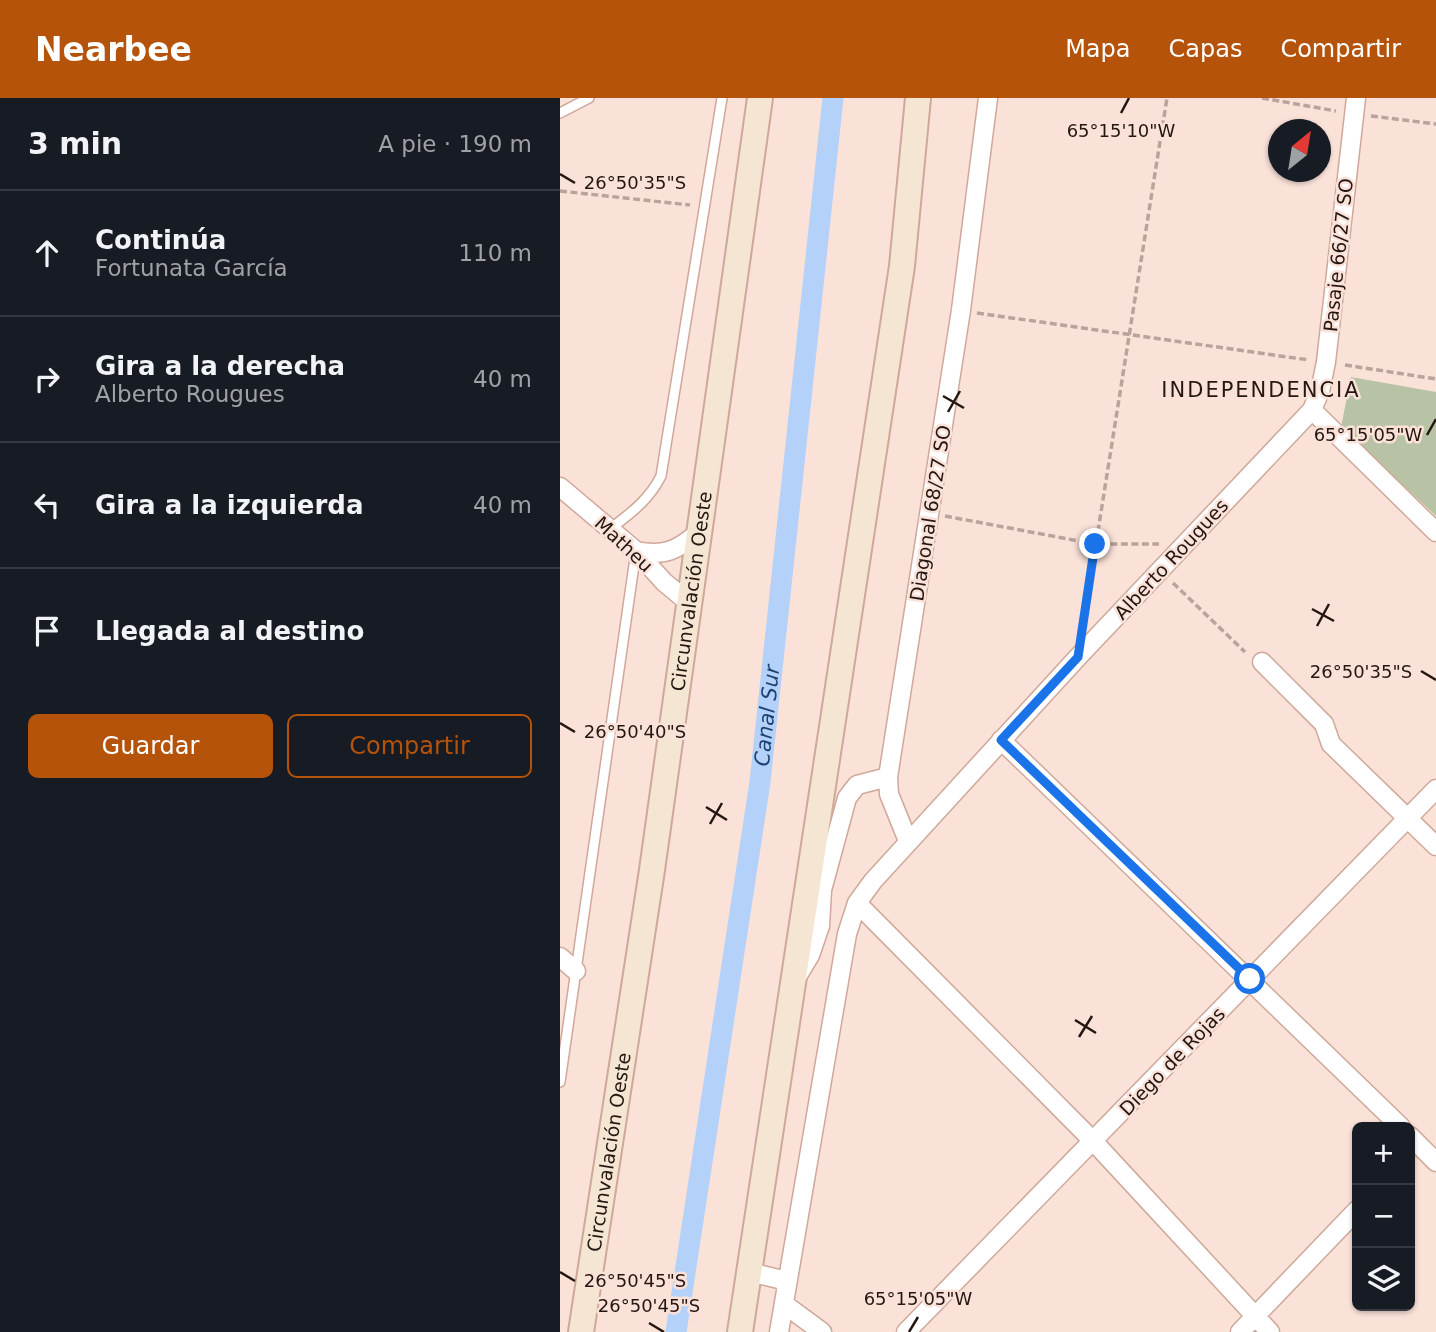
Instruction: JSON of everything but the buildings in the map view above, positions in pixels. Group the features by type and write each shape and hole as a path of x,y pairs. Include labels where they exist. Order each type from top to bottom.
{"main road":[{"name":"Circunvalación Oeste","path":"581,1332 652,870 760,98"},
{"path":"740,1332 902,266 918,98"}],"street":[{"name":"Diagonal 68/27 SO","path":"908,841 889,794 888,776 961,310 988,98"},
{"name":"Pasaje 66/27 SO","path":"1312,410 1320,391 1326,362 1356,98"},
{"path":"1312,410 1436,532"},
{"name":"Alberto Rougues","path":"779,1332 846,934 857,903 908,841 1001,740 1312,410"},
{"name":"Matheu","path":"560,487 636,551 663,582 688,602"},
{"path":"636,551 657,556 673,551 699,532"},
{"path":"1262,662 1324,724 1331,744 1436,846"},
{"path":"1001,740 1396,1122"},
{"path":"793,983 810,955 820,926 822,890 847,798 856,785 888,776"},
{"name":"Diego de Rojas","path":"906,1332 1436,789"},
{"path":"857,903 1094,1142 1270,1332"},
{"path":"560,957 576,971"},
{"path":"1415,1146 1436,1162"},
{"path":"1240,1332 1352,1215"},
{"path":"749,1272 788,1281"},
{"path":"784,1304 822,1332"}],"lane":[{"path":"560,113 589,98"},
{"path":"610,528 653,492 661,476 723,98"},
{"path":"560,1083 636,551"}],"path":[{"path":"1078,657 1167,98"},
{"path":"560,191 704,206"},
{"path":"961,310 1436,379"},
{"path":"930,513 1095,544 1186,544"},
{"path":"1160,570 1239,649 1262,662"}],"green space":[{"path":"1351,377 1436,392 1436,516 1341,427"}],"waterway":[{"name":"Canal Sur","path":"676,1332 760,782 833,98"}],"district":[{"name":"INDEPENDENCIA","path":"1261,390"}],"route":[{"path":"1095,544 1078,657 1001,740 1250,979"}]}
